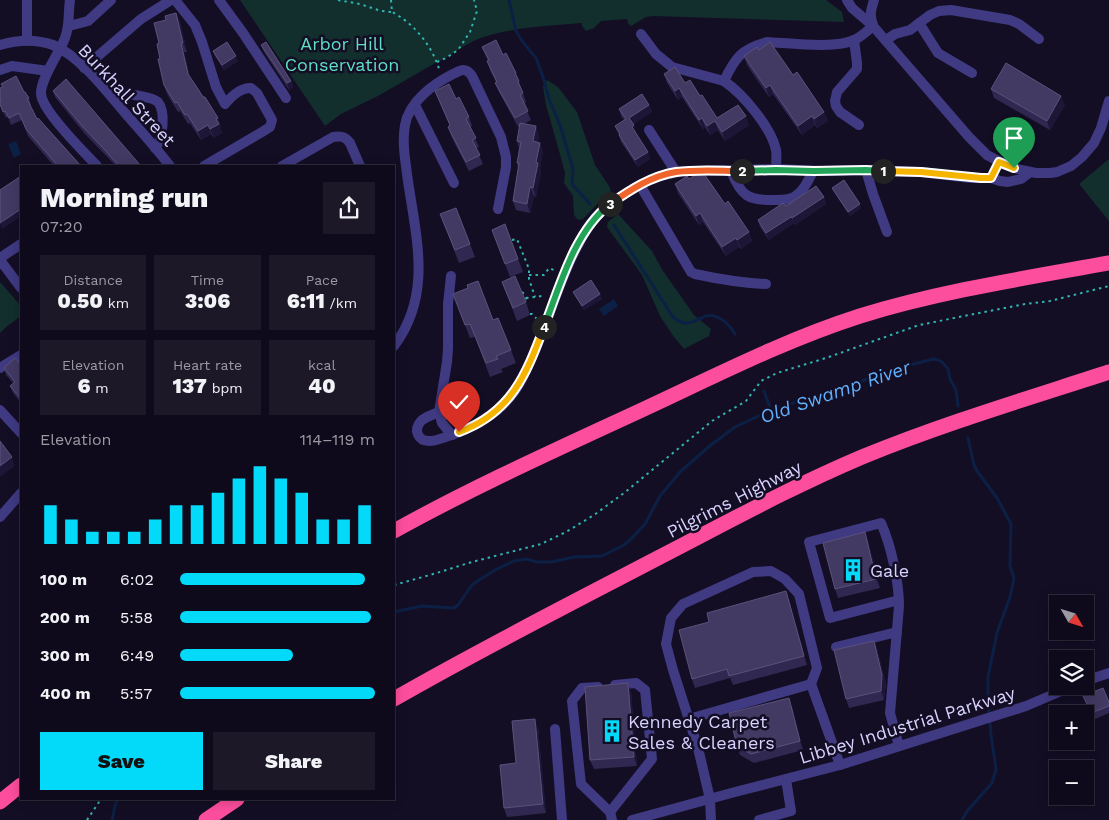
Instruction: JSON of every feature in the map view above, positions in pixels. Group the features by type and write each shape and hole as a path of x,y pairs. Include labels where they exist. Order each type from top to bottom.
{"highway":[{"path":"395,530 574,441 758,355 829,326 894,306 944,294 1109,262"},
{"name":"Pilgrims Highway","path":"395,698 536,621 768,501 831,471 910,439 1109,372"},
{"path":"0,802 20,786"},
{"path":"206,820 236,800"}],"street":[{"path":"27,0 27,41"},
{"path":"70,0 68,10 69,26 48,71 41,91 41,97 54,118 95,165"},
{"path":"69,26 88,21 111,0"},
{"path":"84,68 112,46 141,18 171,0"},
{"path":"175,0 195,25 216,87 225,104 244,88 250,88 257,93 272,120 270,127 206,165"},
{"path":"219,0 286,98"},
{"path":"847,0 852,8 886,40 968,137 987,155 1014,168 1030,172 1050,173 1071,166 1088,151 1098,135 1109,101"},
{"path":"873,26 870,15 874,0"},
{"path":"886,40 895,34 908,31 934,12 951,10 1010,20 1019,24 1039,39"},
{"path":"919,23 938,52 972,72"},
{"path":"724,81 736,58 760,44 767,42 838,45 854,40 873,26"},
{"path":"641,34 656,54 672,67 724,81 753,109 767,130 776,150 776,170"},
{"path":"854,40 856,69 837,92 835,101 840,112 859,125"},
{"name":"Burkhall Street","path":"0,45 16,41 47,43 60,48 70,55 112,97 169,165"},
{"path":"0,70 12,66 48,71"},
{"path":"395,342 408,322 415,300 419,262 404,146 405,123 415,105 428,90 461,70 465,70 472,76 501,137 506,157 506,167 498,209"},
{"path":"112,97 122,93 148,98 157,102 161,108 162,121 160,142 155,148"},
{"path":"415,105 454,183"},
{"path":"650,130 676,172"},
{"path":"284,165 333,137 340,136 348,139 360,165"},
{"path":"991,178 999,162"},
{"path":"439,412 421,421 417,428 419,437 423,440 434,441 481,422 511,396 529,364 568,266 587,229 596,216 607,206 640,184 658,176 676,172 866,170 921,172 971,178 991,178 1000,181 1016,181 1030,172"},
{"path":"866,170 887,232"},
{"path":"731,171 743,193 754,200 761,201 793,198 802,190 814,171"},
{"path":"640,184 691,272 720,280 766,284"},
{"path":"20,245 0,259 20,287"},
{"path":"451,276 448,304 448,356 439,412 442,423 452,435"},
{"path":"0,368 20,356"},
{"path":"0,410 20,432"},
{"path":"0,516 20,494"},
{"path":"899,600 830,618 809,542 881,523 886,535 899,590 899,600 897,632 890,713 899,746"},
{"path":"711,820 710,799 698,748 666,644 671,618 683,604 753,572 771,571 785,579 799,594 817,668 812,684 840,765"},
{"path":"836,647 897,632"},
{"path":"1094,678 1109,672"},
{"path":"636,683 645,690 652,758 611,816 581,784 572,701 582,688 636,683"},
{"path":"689,719 812,684"},
{"name":"Libbey Industrial Parkway","path":"632,820 840,765 1026,706 1052,695"},
{"path":"555,729 562,820"},
{"path":"759,820 792,815 786,779"}],"path":[{"path":"338,0 392,12 402,17 422,37 437,62 442,80"},
{"path":"391,0 392,12"},
{"path":"437,62 458,50 470,32 477,11 474,0"},
{"path":"512,240 516,239 528,269 534,297"},
{"path":"529,275 544,275 549,268 552,269"},
{"path":"395,585 541,544 562,534 594,515 624,493 712,421 746,401 761,381 777,373 826,358 919,324 1050,301 1109,286"},
{"path":"522,292 527,299 542,296"},
{"path":"530,314 534,316"},
{"path":"87,820 100,800"}],"green space":[{"name":"Arbor Hill Conservation","path":"240,0 826,0 842,12 844,22 654,16 646,17 631,26 627,19 601,21 594,28 586,31 582,23 503,32 473,41 378,96 341,114 325,126"},
{"path":"547,80 558,87 577,112 595,165 611,191 583,219 578,220 574,215 573,196 564,183 565,173 546,105 543,87"},
{"path":"1109,159 1109,221 1079,184"},
{"path":"618,214 652,251 663,271 694,315 711,329 709,336 684,349 674,337 660,316 642,275 607,227 608,222"},
{"path":"0,282 20,305 20,317 0,333"}],"water":[{"path":"16,141 21,154 14,158 8,144"},
{"path":"614,299 618,306 604,316 599,309"}],"building":[{"path":"176,13 188,74 218,118 216,119 219,124 210,129 208,125 198,131 187,114 185,115 177,102 175,103 164,85 158,59 160,59 157,44 159,43 154,23 166,20 165,16"},
{"path":"496,40 503,55 506,53 516,73 523,93 520,95 528,111 515,118 495,83 497,82 482,47"},
{"path":"227,42 236,56 222,65 213,51"},
{"path":"266,42 291,81 287,83 261,45"},
{"path":"770,42 793,75 797,72 824,112 814,119 812,116 798,126 770,85 766,88 744,56 757,47 759,50"},
{"path":"1006,63 1061,96 1047,121 991,89"},
{"path":"675,67 685,83 690,80 717,118 738,105 746,116 722,132 715,121 707,126 702,118 699,120 679,88 675,91 664,74"},
{"path":"16,76 29,98 27,99 37,119 80,165 57,165 26,129 19,113 9,118 5,111 3,112 0,104 0,88 3,87 1,84"},
{"path":"66,79 140,165 118,165 53,91"},
{"path":"449,84 456,99 459,97 469,117 466,119 476,138 472,140 480,155 466,162 448,127 450,125 435,91"},
{"path":"642,94 649,105 629,118 634,125 632,127 648,152 635,160 615,126 626,119 619,109"},
{"path":"520,123 536,126 533,141 540,143 533,188 530,187 527,204 513,201 521,142 517,141"},
{"path":"702,171 725,204 728,201 749,232 722,247 700,213 696,216 675,184 687,176 689,179"},
{"path":"20,177 20,210 0,223 0,190"},
{"path":"844,180 860,204 848,212 832,188"},
{"path":"816,186 824,197 766,233 758,220 783,203 786,206"},
{"path":"456,208 470,244 455,250 440,214"},
{"path":"505,224 518,259 505,264 492,230"},
{"path":"515,276 526,302 513,308 502,282"},
{"path":"591,280 600,294 582,306 573,292"},
{"path":"478,281 493,320 498,318 511,350 496,356 498,359 486,363 470,324 465,325 453,294 468,288 467,285"},
{"path":"15,358 20,364 20,398 10,386 15,382 4,368"},
{"path":"0,441 12,457 0,466"},
{"name":"Gale","path":"865,532 876,579 835,589 823,543"},
{"path":"786,591 804,656 729,676 727,669 692,679 679,630 709,622 707,613"},
{"path":"874,641 882,675 881,691 846,699 834,650"},
{"name":"Kennedy Carpet Sales & Cleaners","path":"628,683 634,757 590,760 585,687"},
{"path":"1103,688 1109,706 1094,712 1094,705 1087,705 1083,696 1094,695 1094,692"},
{"path":"789,698 800,741 751,754 737,746 729,713"},
{"path":"535,719 543,804 504,808 500,765 516,763 512,721"}],"waterway":[{"path":"509,0 516,31 536,58 549,99 560,125 573,169 572,184 590,204"},
{"path":"614,225 673,317 685,323 706,316 715,316 726,323 735,334"},
{"name":"Old Swamp River","path":"395,612 422,606 454,608 472,585 514,561 527,559 536,562 551,562 574,557 602,556 624,545 645,524 660,496 681,471 735,427 771,410 899,368 933,359 942,362 948,369 950,379 956,390 958,406"},
{"path":"764,391 771,410"},
{"name":"Old Swamp River","path":"962,820 968,810 992,783 996,769 991,735 988,677 997,633 1010,597 1014,578 1010,566 1011,524 997,498 977,471 968,438"},
{"name":"Old Swamp River","path":"112,820 118,800"}],"place":[{"name":"Gale","path":"853,570"},
{"name":"Kennedy Carpet Sales & Cleaners","path":"612,731"}],"route":[{"path":"459,432 481,422 511,396 532,357 568,266 587,229 600,212 640,184 653,178 683,171 866,170 921,172 971,178 991,178 999,162 1014,168"}]}
